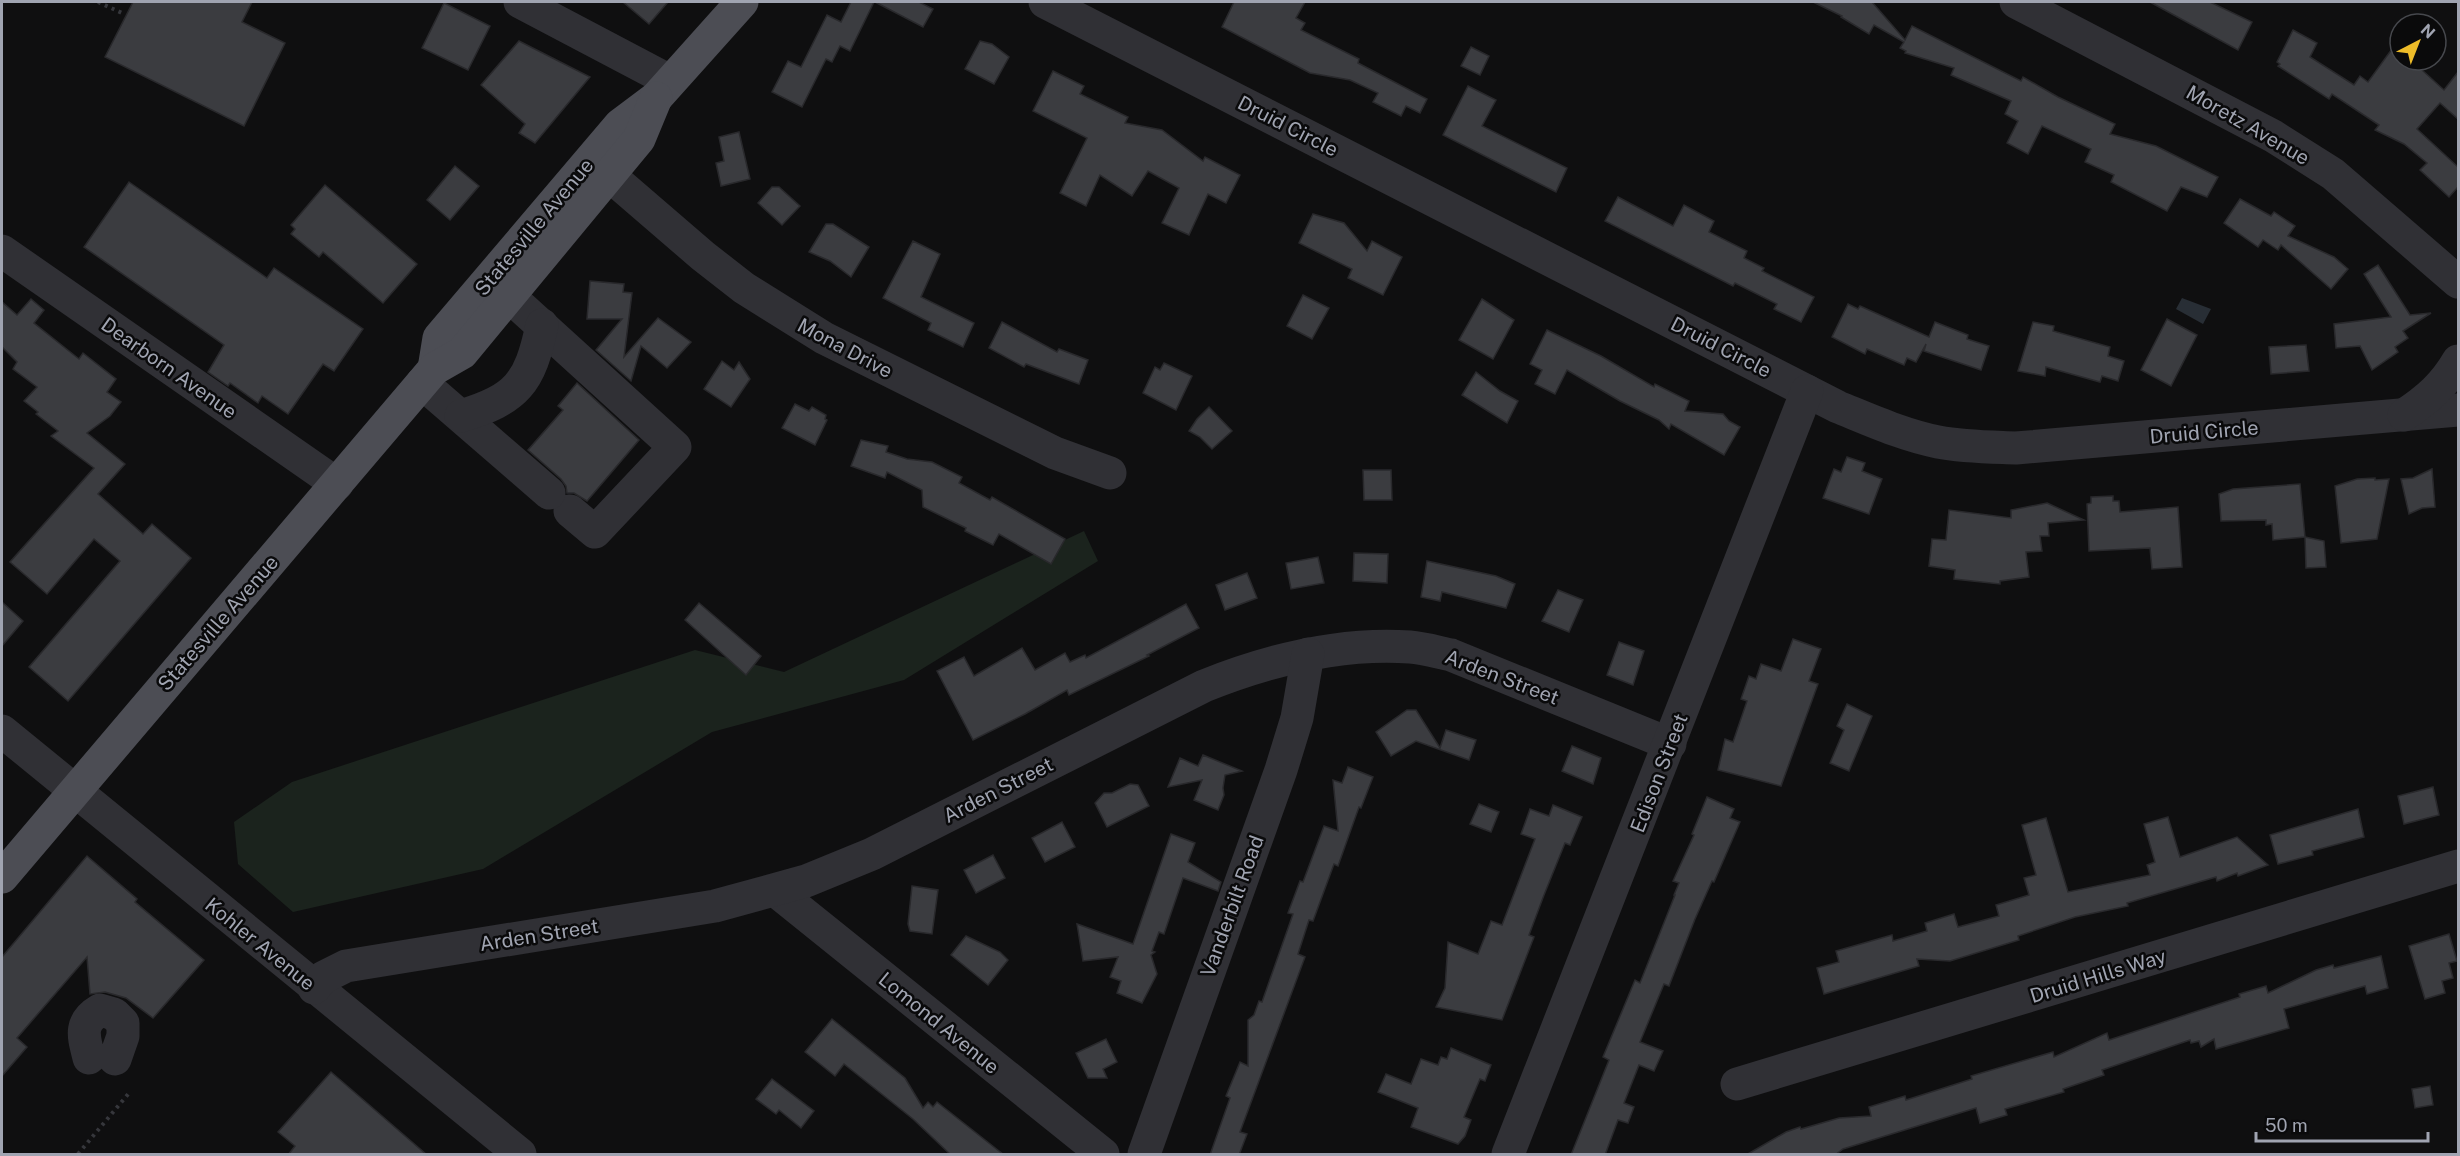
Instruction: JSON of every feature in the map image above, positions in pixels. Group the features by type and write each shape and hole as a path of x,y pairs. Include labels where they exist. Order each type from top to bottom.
{"main road":[{"name":"Statesville Avenue","path":"428,376 439,338 620,125 663,90 742,2"},
{"name":"Statesville Avenue","path":"2,877 428,376 462,353 639,139 663,90"}],"street":[{"path":"520,2 663,90"},
{"name":"Druid Circle","path":"1045,2 1807,391 1886,427 1964,446 2016,448 2458,410"},
{"name":"Moretz Avenue","path":"2016,2 2273,136 2333,174 2458,282"},
{"name":"Mona Drive","path":"609,176 702,256 744,288 824,338 1055,453 1110,473"},
{"name":"Dearborn Avenue","path":"2,251 337,484"},
{"path":"428,376 460,416 595,532 675,447 509,296"},
{"path":"460,416 490,408 521,385 536,352 542,325"},
{"path":"2403,416 2427,400 2444,384 2458,361"},
{"name":"Edison Street","path":"1508,1155 1807,391"},
{"name":"Arden Street","path":"314,988 324,977 346,966 715,906 776,891 872,854 1204,686 1248,668 1308,654 1374,646 1413,647 1450,655 1670,744"},
{"name":"Vanderbilt Road","path":"1144,1155 1281,770 1297,718 1308,654"},
{"name":"Kohler Avenue","path":"2,731 519,1155"},
{"name":"Druid Hills Way","path":"1737,1084 2458,866"},
{"name":"Lomond Avenue","path":"776,891 1103,1155"}],"path":[{"path":"98,2 122,13"},
{"path":"78,1155 129,1093"}],"shaded area":[{"path":"2182,298 2211,309 2203,324 2176,309"},
{"path":"1084,531 1098,561 904,680 712,732 483,869 293,912 238,864 234,822 292,782 695,650 784,672"}],"building":[{"path":"133,2 252,2 242,22 285,43 244,126 105,57"},
{"path":"623,2 668,2 649,24"},
{"path":"851,2 874,2 850,51 840,46 832,62 826,59 802,107 772,92 788,61 801,67 827,15 841,22"},
{"path":"875,2 919,2 933,9 923,27"},
{"path":"1234,2 1305,2 1296,18 1305,23 1301,30 1359,59 1358,63 1427,99 1420,113 1406,106 1401,116 1373,102 1378,93 1350,80 1310,73 1222,27"},
{"path":"1813,2 1872,2 1905,40 1912,26 2021,81 2023,77 2058,97 2115,124 2110,134 2156,146 2218,177 2207,197 2181,187 2167,211 2111,182 2114,175 2085,162 2091,149 2042,126 2028,154 2007,143 2018,121 2005,114 2011,101 1951,75 1954,68 1905,53 1906,51 1900,48 1904,42 1874,25 1869,34 1842,16"},
{"path":"2150,2 2210,2 2252,22 2238,50"},
{"path":"444,3 490,26 468,70 422,48"},
{"path":"2293,30 2317,43 2310,57 2354,85 2360,76 2368,82 2388,54 2388,72 2424,72 2444,90 2458,72 2458,119 2440,103 2417,129 2458,167 2458,187 2449,197 2420,170 2427,163 2404,144 2375,130 2379,125 2332,94 2329,99 2278,66 2280,64 2277,62"},
{"path":"519,41 590,77 535,143 519,133 525,124 481,85"},
{"path":"980,41 992,44 1009,57 994,84 965,69"},
{"path":"1471,47 1489,56 1480,75 1461,66"},
{"path":"1053,71 1084,86 1080,94 1128,117 1125,123 1162,130 1203,161 1205,157 1240,175 1226,203 1208,194 1189,235 1162,223 1179,188 1148,171 1132,196 1100,175 1086,206 1060,193 1087,138 1033,111"},
{"path":"1468,86 1496,100 1482,126 1567,168 1556,192 1443,135"},
{"path":"739,132 750,179 721,186 716,163 724,161 719,137"},
{"path":"455,166 479,186 450,220 427,200"},
{"path":"129,182 267,278 274,268 363,329 334,371 323,364 288,414 262,396 258,403 230,383 228,386 208,372 224,345 84,247"},
{"path":"325,185 417,264 383,303 323,252 319,257 291,234 295,229 291,225"},
{"path":"772,187 779,187 800,206 782,225 758,203"},
{"path":"1618,197 1673,226 1684,205 1714,221 1709,232 1747,251 1744,258 1764,268 1762,271 1814,297 1801,322 1774,309 1777,304 1735,283 1733,286 1605,221"},
{"path":"2240,199 2271,216 2274,212 2295,226 2288,236 2334,257 2348,269 2331,289 2281,245 2278,250 2263,240 2258,247 2224,223"},
{"path":"1313,214 1344,223 1367,251 1372,241 1402,257 1383,295 1348,278 1352,269 1299,243"},
{"path":"826,224 833,224 869,247 851,277 830,261 809,252"},
{"path":"913,241 940,254 921,297 974,323 963,347 928,330 931,323 883,298"},
{"path":"2378,265 2410,315 2431,313 2403,331 2408,338 2395,347 2398,352 2372,370 2360,346 2336,348 2334,324 2391,317 2364,274"},
{"path":"590,281 624,284 623,292 632,293 624,357 658,318 691,342 667,368 641,346 631,381 596,350 622,319 587,319"},
{"path":"1303,295 1329,308 1312,339 1287,326"},
{"path":"31,299 44,310 34,323 79,359 83,353 116,379 107,392 121,402 110,416 87,433 125,464 98,494 143,534 152,524 191,558 68,701 29,667 120,561 94,539 47,594 10,562 94,468 51,436 58,431 36,414 38,412 24,401 37,387 13,369 17,362 2,347 2,302 17,315"},
{"path":"1482,299 1514,320 1493,359 1459,340"},
{"path":"1848,304 1858,309 1860,306 1929,337 1935,322 1968,335 1967,339 1989,346 1981,370 1924,351 1926,344 1916,362 1907,358 1904,365 1867,349 1865,354 1832,337"},
{"path":"2167,319 2197,335 2171,386 2141,370"},
{"path":"1002,322 1057,352 1059,349 1088,360 1079,384 1026,364 1024,367 989,348"},
{"path":"2033,322 2054,326 2053,331 2110,347 2108,356 2124,361 2118,381 2102,376 2100,382 2046,367 2045,376 2018,371"},
{"path":"1547,330 1601,356 1654,387 1655,384 1689,401 1685,411 1723,414 1729,421 1740,427 1724,455 1671,424 1669,429 1659,420 1620,401 1567,370 1555,394 1535,384 1542,370 1530,364"},
{"path":"2306,345 2309,371 2271,374 2269,347"},
{"path":"722,361 734,370 739,362 750,379 731,407 704,389"},
{"path":"1164,363 1192,376 1176,410 1143,393 1155,367 1160,370"},
{"path":"1476,372 1500,391 1518,401 1507,423 1462,395"},
{"path":"577,383 639,440 587,501 574,493 567,493 566,486 561,479 528,450 563,410 558,406"},
{"path":"795,404 809,411 812,407 826,415 827,420 815,445 782,428"},
{"path":"1209,407 1232,431 1212,449 1200,437 1189,431"},
{"path":"861,440 888,446 886,452 907,459 932,462 962,477 959,483 990,500 992,497 1065,539 1051,564 999,534 993,545 965,531 966,528 923,507 922,490 887,472 885,478 851,466"},
{"path":"1847,457 1865,463 1862,471 1882,479 1869,514 1823,498 1834,469 1841,472"},
{"path":"2432,469 2435,507 2422,508 2409,514 2401,479 2413,478"},
{"path":"1363,470 1391,470 1392,500 1364,500"},
{"path":"2375,478 2375,480 2389,479 2377,539 2341,543 2335,486 2357,479"},
{"path":"2300,484 2305,537 2273,540 2272,524 2266,525 2266,520 2221,521 2219,494 2233,489"},
{"path":"2113,496 2113,501 2119,501 2120,512 2178,507 2182,567 2152,569 2150,548 2089,551 2087,504 2091,503 2091,497"},
{"path":"2047,503 2084,520 2048,523 2049,536 2040,536 2042,551 2026,552 2029,577 2000,581 2000,584 1954,579 1955,570 1929,566 1932,539 1946,540 1949,510 2011,518 2011,510"},
{"path":"2305,537 2324,541 2326,567 2306,568"},
{"path":"1354,553 1388,554 1387,583 1353,581"},
{"path":"1318,557 1324,583 1291,589 1286,563"},
{"path":"1427,561 1496,576 1515,584 1506,608 1442,592 1440,601 1421,597"},
{"path":"1247,573 1257,598 1225,610 1216,585"},
{"path":"1558,590 1583,600 1569,632 1542,621"},
{"path":"2,602 23,621 2,646"},
{"path":"699,603 761,656 746,675 685,620"},
{"path":"1186,604 1199,628 1147,655 1149,656 1069,695 1067,690 973,740 937,671 964,657 974,676 1022,648 1035,670 1065,653 1070,662 1085,655 1086,658"},
{"path":"1793,639 1821,649 1809,681 1818,684 1781,786 1718,770 1725,739 1733,742 1747,701 1741,699 1749,676 1756,679 1761,664 1781,671"},
{"path":"1619,642 1644,651 1633,685 1607,675"},
{"path":"1847,704 1872,716 1849,771 1830,763 1844,730 1837,726"},
{"path":"1407,710 1416,710 1440,748 1446,730 1476,740 1469,760 1416,741 1391,756 1376,732"},
{"path":"1572,746 1601,758 1593,784 1562,771"},
{"path":"1203,755 1242,771 1225,775 1224,795 1218,810 1194,800 1202,780 1168,787 1180,758 1198,766"},
{"path":"1348,767 1373,777 1361,808 1359,807 1338,866 1334,864 1313,921 1309,920 1298,954 1305,957 1240,1132 1247,1134 1239,1155 1210,1155 1230,1098 1226,1096 1240,1062 1248,1066 1248,1020 1254,1015 1259,1001 1262,1002 1293,914 1288,913 1300,881 1303,882 1324,826 1338,831 1333,780 1342,783"},
{"path":"1130,784 1138,785 1149,806 1107,827 1095,803 1104,793 1112,793"},
{"path":"2433,787 2439,815 2404,824 2398,796"},
{"path":"1707,797 1734,809 1730,818 1740,822 1695,919 1669,986 1664,984 1640,1042 1663,1051 1654,1071 1639,1065 1624,1103 1634,1107 1628,1123 1618,1120 1605,1155 1571,1155 1609,1060 1603,1057 1635,980 1640,983 1675,895 1679,883 1673,881 1694,835 1692,834"},
{"path":"1479,804 1499,812 1491,832 1470,824"},
{"path":"1553,805 1582,817 1570,845 1565,843 1544,895 1529,935 1534,937 1502,1020 1436,1007 1445,988 1448,942 1478,954 1491,921 1502,925 1535,839 1521,834 1530,809 1549,816"},
{"path":"2358,809 2364,837 2312,851 2313,855 2278,864 2270,835"},
{"path":"2168,817 2180,857 2237,837 2268,865 2238,876 2237,873 2217,881 2216,877 2127,903 2128,906 2075,917 2018,936 2019,940 1950,961 1917,959 1919,966 1824,994 1817,968 1839,962 1836,951 1892,935 1893,941 1927,931 1925,923 1954,914 1958,927 1999,916 1996,905 2029,895 2024,878 2036,875 2022,825 2046,818 2068,892 2150,875 2147,865 2155,862 2144,824"},
{"path":"1062,822 1075,847 1045,862 1032,838"},
{"path":"1171,834 1195,843 1188,862 1221,882 1218,891 1183,878 1164,934 1159,932 1152,951 1155,952 1151,955 1157,974 1142,1003 1117,993 1121,981 1110,977 1118,957 1083,961 1077,924 1133,944"},
{"path":"993,855 1005,878 976,893 964,870"},
{"path":"87,856 137,899 135,902 204,960 153,1018 126,998 105,992 90,994 87,957 17,1038 27,1047 2,1076 2,957"},
{"path":"912,886 938,890 932,934 910,931 908,924"},
{"path":"2449,934 2457,961 2449,963 2453,978 2442,981 2445,993 2425,999 2409,946"},
{"path":"966,936 1000,952 1008,960 988,985 951,955"},
{"path":"2381,956 2388,988 2367,994 2365,986 2284,1009 2289,1028 2216,1049 2214,1039 2201,1047 2199,1041 2191,1043 2190,1040 2102,1070 2104,1075 2063,1089 2064,1092 2005,1109 2007,1115 1980,1123 1976,1108 1843,1149 1835,1155 1746,1155 1786,1132 1800,1127 1801,1129 1839,1118 1871,1116 1869,1107 1905,1096 1906,1100 1972,1079 1971,1076 2053,1052 2054,1057 2107,1033 2109,1040 2240,997 2239,994 2266,986 2268,993 2316,970 2333,965 2334,968"},
{"path":"832,1019 905,1078 923,1108 928,1102 933,1107 937,1102 1004,1155 951,1155 913,1119 844,1064 835,1076 805,1052"},
{"path":"1106,1039 1117,1062 1103,1069 1107,1078 1088,1078 1076,1053"},
{"path":"1451,1048 1491,1065 1485,1081 1480,1079 1464,1117 1471,1120 1465,1136 1458,1144 1411,1127 1418,1108 1378,1092 1386,1074 1411,1084 1421,1059 1438,1065 1441,1057 1447,1059"},
{"path":"331,1072 427,1155 288,1155 295,1146 278,1132"},
{"path":"772,1079 814,1111 801,1128 779,1110 776,1114 756,1099"},
{"path":"2430,1086 2433,1105 2415,1108 2412,1089"}]}
